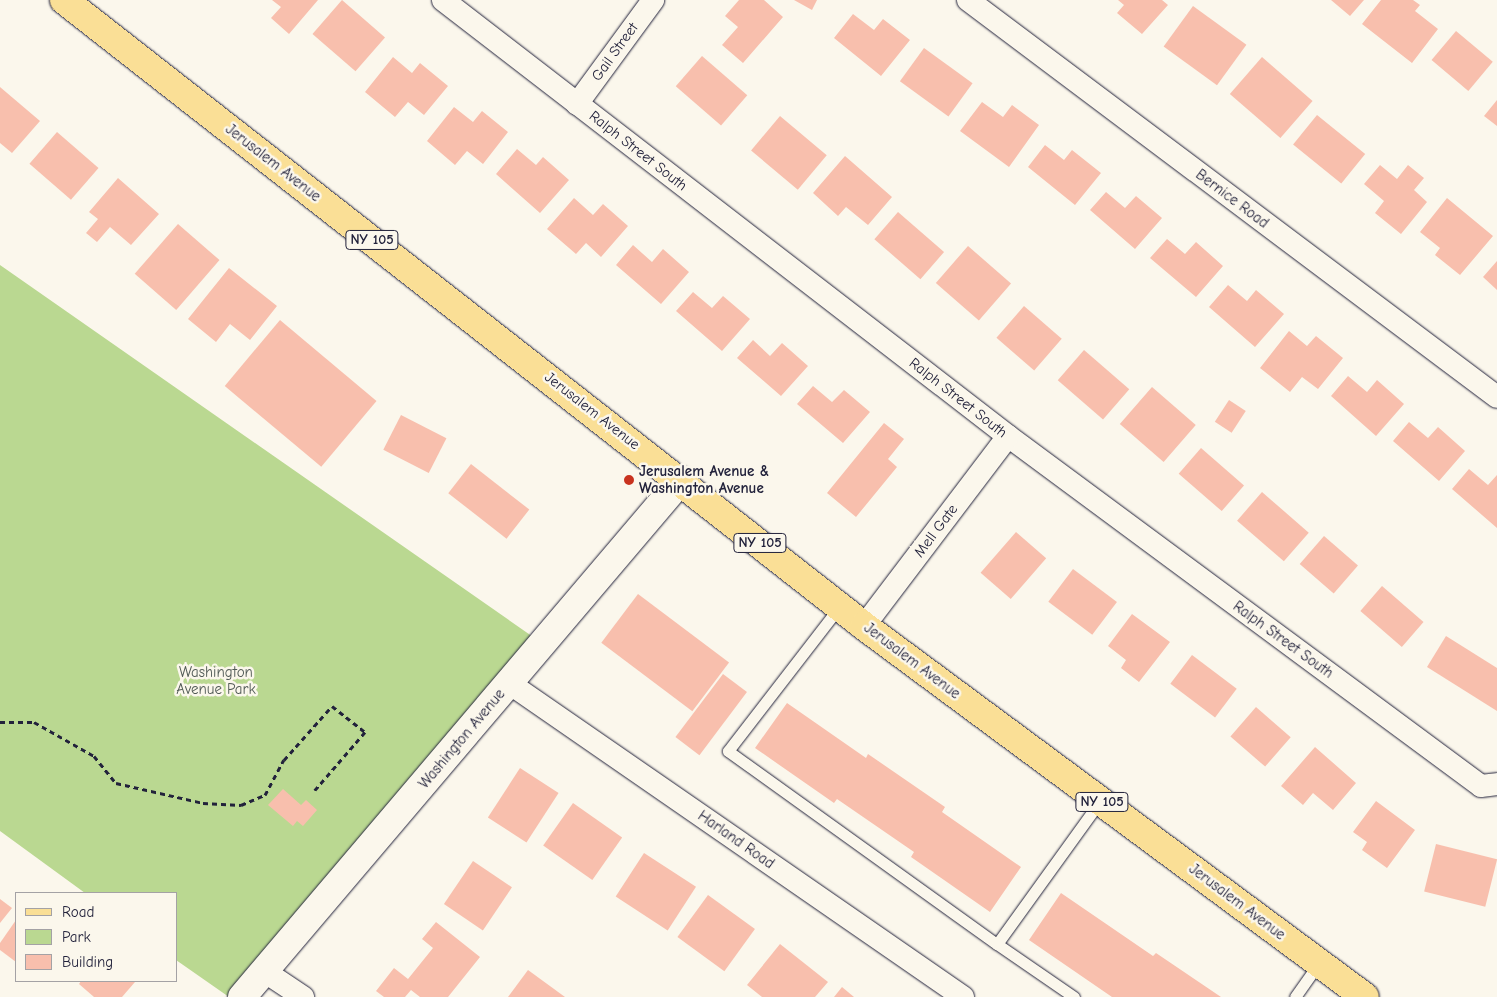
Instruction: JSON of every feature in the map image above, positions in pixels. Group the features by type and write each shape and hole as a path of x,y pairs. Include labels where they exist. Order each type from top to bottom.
{"main road":[{"name":"Jerusalem Avenue","path":"64,0 681,480 864,626 1365,997"}],"street":[{"name":"Ralph Street South","path":"443,0 1008,436 1489,785"},
{"name":"Gail Street","path":"577,104 653,0"},
{"name":"Bernice Road","path":"968,0 1497,397"},
{"name":"Mell Gate","path":"864,626 1008,436"},
{"name":"Washington Avenue","path":"242,997 681,480"},
{"name":"Harland Road","path":"509,683 963,997"},
{"path":"264,971 303,997"}],"lane":[{"path":"840,606 728,751 1074,997"},
{"path":"997,944 1100,801"},
{"path":"1295,997 1319,963"}],"path":[{"path":"0,722 34,722 42,726 94,756 116,784 203,803 241,806 265,795 284,760 332,706 365,732 315,790"}],"green space":[{"name":"Washington Avenue Park","path":"0,265 536,639 229,997 178,961 178,892 84,892 0,831"}],"building":[{"path":"272,0 318,0 289,34 271,18 281,7"},
{"path":"342,0 385,37 355,71 312,34"},
{"path":"739,0 764,0 783,17 743,63 722,45 738,27 725,16"},
{"path":"794,0 817,0 812,10"},
{"path":"1118,0 1162,0 1168,5 1142,34 1117,13 1124,5"},
{"path":"1331,0 1364,0 1350,16"},
{"path":"1381,0 1413,0 1420,5 1415,11 1438,29 1412,63 1362,24"},
{"path":"1193,6 1246,45 1217,85 1164,46"},
{"path":"853,14 874,30 883,19 910,40 881,76 834,38"},
{"path":"1456,31 1493,62 1468,91 1432,60"},
{"path":"924,48 973,83 948,116 900,81"},
{"path":"702,56 747,95 721,126 676,86"},
{"path":"393,57 412,73 420,63 448,86 424,115 408,102 395,117 365,92"},
{"path":"1262,57 1313,101 1280,138 1230,94"},
{"path":"0,87 40,121 12,153 0,143"},
{"path":"1497,100 1497,126 1484,116"},
{"path":"982,102 1003,117 1012,105 1039,125 1009,167 960,131"},
{"path":"454,107 473,122 482,111 508,132 483,164 467,151 455,165 427,141"},
{"path":"1317,115 1365,154 1341,184 1293,145"},
{"path":"780,116 827,155 798,190 751,150"},
{"path":"57,132 99,168 71,200 29,164"},
{"path":"1045,145 1064,160 1072,150 1101,173 1075,205 1028,167"},
{"path":"517,149 536,165 543,157 569,180 540,213 496,174"},
{"path":"845,156 892,197 868,225 846,207 838,216 813,193"},
{"path":"1380,165 1397,179 1408,165 1424,178 1414,190 1427,202 1401,234 1375,213 1384,201 1364,184"},
{"path":"118,178 159,214 131,245 110,227 97,242 86,233 98,219 89,212"},
{"path":"1106,192 1125,208 1136,196 1162,218 1135,249 1090,210"},
{"path":"574,198 593,215 603,204 628,226 601,257 586,243 576,254 547,229"},
{"path":"1447,198 1493,236 1460,275 1435,255 1440,248 1420,232"},
{"path":"898,212 944,252 920,279 874,239"},
{"path":"178,224 220,260 176,310 135,274"},
{"path":"1167,239 1185,254 1196,242 1223,266 1196,297 1150,258"},
{"path":"633,245 652,262 663,249 689,272 661,304 616,265"},
{"path":"968,246 1011,283 979,320 936,283"},
{"path":"1497,261 1497,290 1483,277"},
{"path":"229,268 277,306 250,340 230,324 216,342 188,319"},
{"path":"1228,285 1247,301 1256,290 1284,314 1255,347 1209,307"},
{"path":"693,292 712,308 723,296 750,319 722,351 676,311"},
{"path":"1024,306 1062,339 1034,371 996,338"},
{"path":"280,320 377,401 321,467 225,386"},
{"path":"1289,331 1307,346 1316,336 1343,358 1318,389 1302,377 1290,392 1260,368"},
{"path":"753,340 770,356 782,343 808,366 781,396 737,358"},
{"path":"1084,350 1129,389 1103,420 1058,380"},
{"path":"1348,376 1367,392 1377,380 1404,404 1376,436 1331,396"},
{"path":"813,386 832,402 844,390 870,412 843,443 797,404"},
{"path":"1152,387 1196,425 1164,462 1120,424"},
{"path":"1229,400 1246,411 1232,433 1215,422"},
{"path":"401,415 446,438 429,473 383,450"},
{"path":"1409,422 1428,438 1438,427 1465,451 1439,481 1393,441"},
{"path":"884,423 904,439 888,459 897,467 856,517 827,493"},
{"path":"1201,448 1244,485 1222,511 1179,474"},
{"path":"471,464 529,510 507,539 448,493"},
{"path":"1469,469 1488,485 1497,475 1497,528 1452,489"},
{"path":"1262,492 1309,533 1284,561 1237,521"},
{"path":"1016,532 1046,558 1011,599 981,573"},
{"path":"1324,536 1358,566 1334,593 1300,564"},
{"path":"1073,569 1117,602 1092,635 1048,602"},
{"path":"1382,586 1424,622 1402,647 1360,611"},
{"path":"638,594 729,663 692,711 601,643"},
{"path":"1132,614 1170,642 1139,682 1121,668 1126,660 1108,646"},
{"path":"1446,636 1497,668 1497,711 1427,667"},
{"path":"1192,655 1237,689 1215,717 1170,684"},
{"path":"723,674 747,692 699,755 675,737"},
{"path":"787,703 866,758 868,754 945,807 942,812 1021,867 990,912 911,857 914,852 837,799 834,803 755,748"},
{"path":"1256,707 1291,737 1265,767 1230,736"},
{"path":"1315,747 1356,783 1333,810 1313,793 1303,805 1281,786"},
{"path":"520,768 559,793 526,843 488,817"},
{"path":"283,789 301,805 306,800 317,810 303,826 297,821 293,826 268,805"},
{"path":"1376,801 1415,830 1387,868 1362,850 1367,842 1353,832"},
{"path":"573,803 622,837 592,880 543,846"},
{"path":"1436,844 1497,859 1485,907 1424,892"},
{"path":"644,853 696,887 668,930 616,897"},
{"path":"473,861 512,887 483,930 444,904"},
{"path":"1061,893 1153,956 1156,953 1221,997 1112,997 1029,940"},
{"path":"708,895 755,929 724,971 677,937"},
{"path":"0,899 12,908 0,923"},
{"path":"15,921 15,961 0,950 0,943"},
{"path":"436,922 480,957 448,997 420,997 411,990 405,997 384,997 376,991 394,968 408,979 433,948 422,939"},
{"path":"780,944 828,982 815,997 762,997 747,985"},
{"path":"528,970 565,997 508,997"},
{"path":"80,982 135,982 122,997 94,997 79,984"},
{"path":"842,987 854,997 834,997"}],"place":[{"name":"Jerusalem Avenue & Washington Avenue","path":"629,480"}]}
